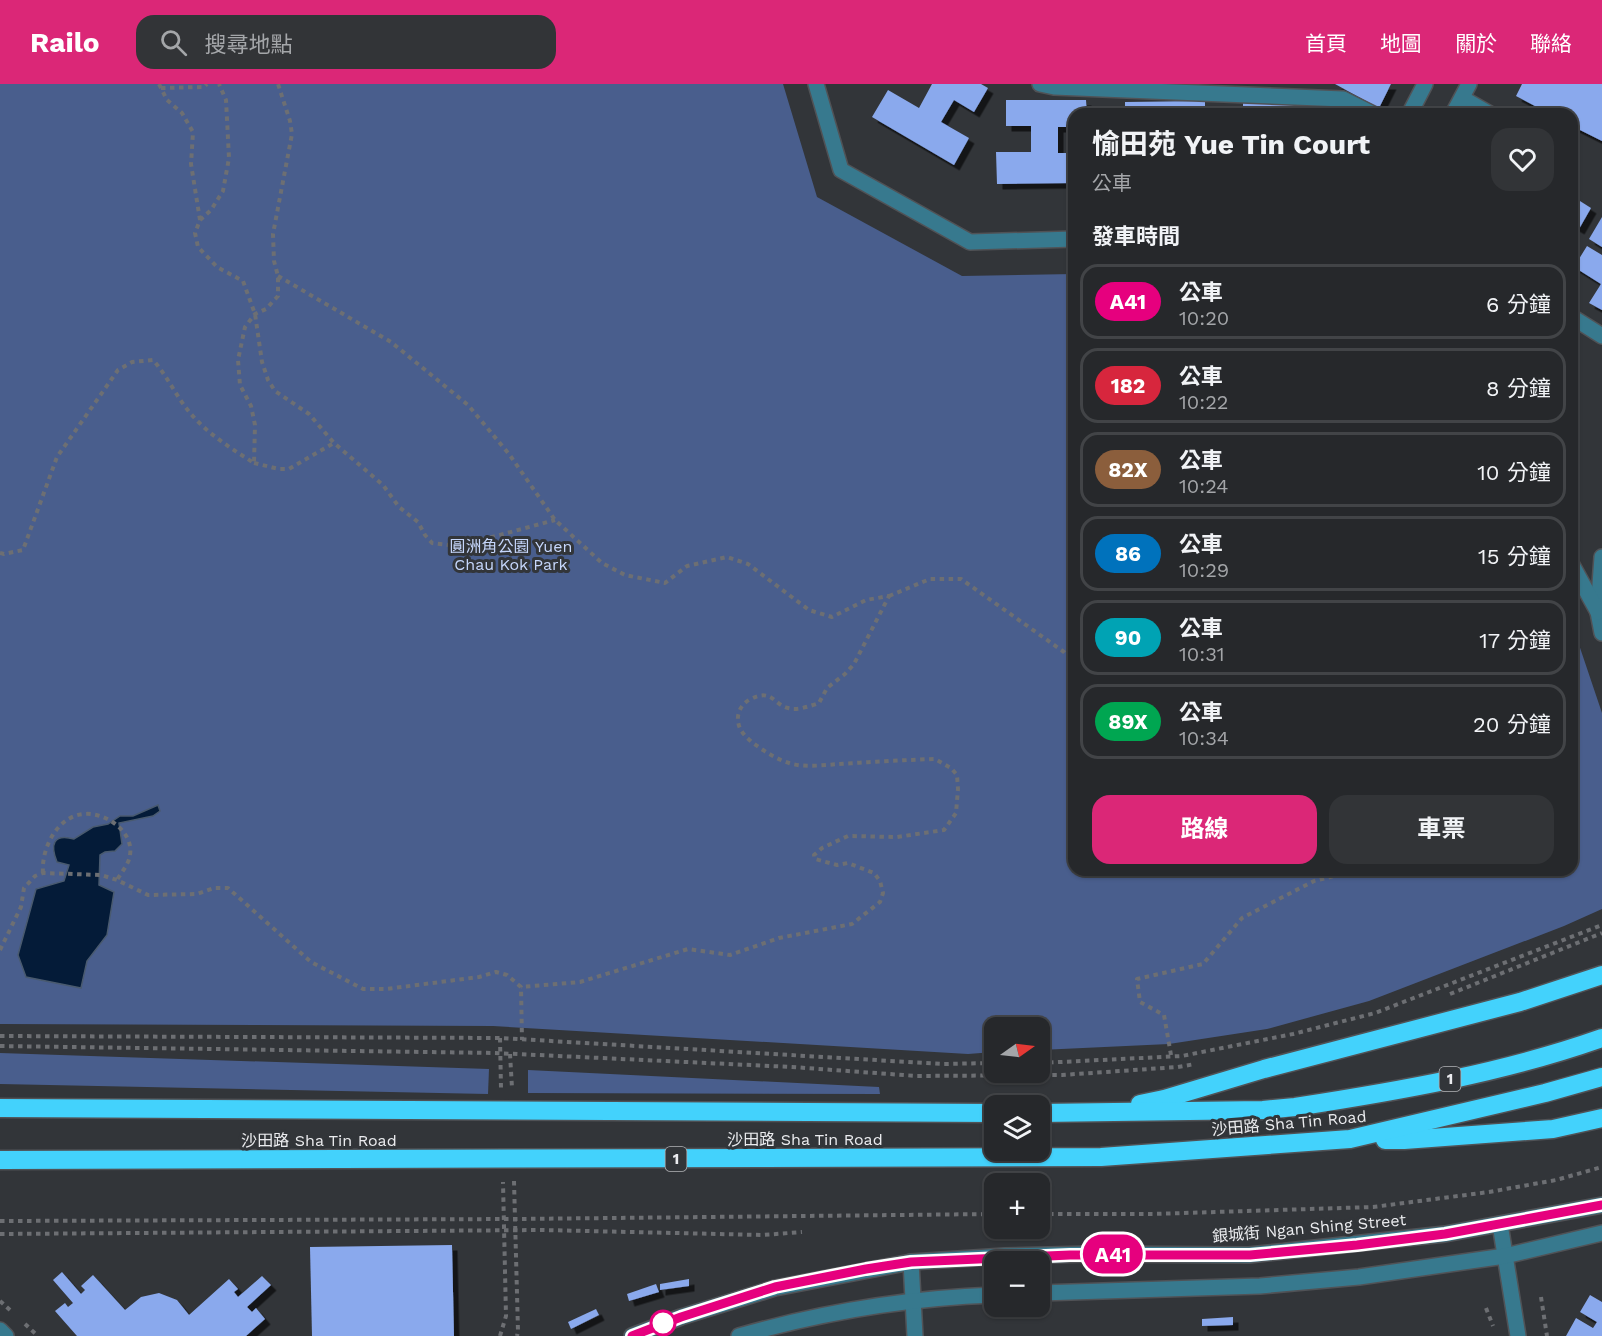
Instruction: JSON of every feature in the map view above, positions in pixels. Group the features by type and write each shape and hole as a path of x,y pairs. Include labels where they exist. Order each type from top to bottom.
{"highway":[{"path":"1100,1113 1164,1099 1264,1069 1520,1002 1602,975"},
{"name":"沙田路 Sha Tin Road","path":"1050,1113 1263,1110 1305,1105 1492,1072 1602,1038"},
{"name":"沙田路 Sha Tin Road","path":"0,1160 1101,1157 1350,1139 1513,1101 1602,1077"},
{"name":"沙田路 Sha Tin Road","path":"0,1108 984,1113"},
{"path":"1350,1139 1404,1140 1553,1129 1602,1118"}],"street":[{"path":"816,84 841,170 970,242 1068,239"},
{"path":"1040,84 1065,88 1343,99 1361,108"},
{"path":"1413,108 1425,84"},
{"path":"1456,108 1470,84"},
{"path":"1462,98 1480,108"},
{"path":"1578,321 1602,336"},
{"path":"1602,557 1598,612 1602,633"},
{"path":"1578,576 1598,612"},
{"name":"銀城街 Ngan Shing Street","path":"632,1336 681,1317 775,1287 911,1262 1080,1255 1250,1255 1445,1234 1602,1205"},
{"path":"1500,1224 1518,1336"},
{"path":"1050,1293 1260,1286 1359,1277 1505,1256 1602,1233"},
{"path":"911,1262 915,1336"},
{"path":"739,1336 819,1315 868,1306 984,1296"},
{"path":"0,1330 6,1336"}],"path":[{"path":"200,220 191,164 193,132 182,113 167,100 160,86 204,87 207,84"},
{"path":"219,84 226,100 229,158 223,191 211,210 200,220 195,233 198,247 217,267 243,281 255,314 262,362 274,391 309,414 334,443 383,485 399,507 418,522 432,543 459,546 555,520"},
{"path":"254,463 255,425 251,406 240,385 238,360 245,327 255,314 266,309 278,296 273,234 292,134 291,121 278,84"},
{"path":"278,276 391,342 468,405 509,454 555,520 602,563 625,575 665,583 687,567 728,557 748,564 809,610 832,617 866,600 889,596 930,579 961,579 1068,656"},
{"path":"0,553 23,550 57,457 118,370 132,362 153,360 164,372 191,414 226,445 254,463 279,470 289,469 334,443"},
{"path":"0,950 21,907 24,888 35,876 62,872 101,875 148,895 197,894 214,888 228,888 311,962 363,989 386,989 479,977 496,972 507,975 521,987 580,982 688,949 730,955 779,938 852,924 880,902 883,893 880,881 874,873 848,863 837,865 820,862 815,859 814,855 822,848 848,836 897,837 944,830 956,813 957,775 951,768 935,759 791,764 767,753 748,739 740,729 738,717 744,703 758,696 770,697 787,708 802,708 819,703 827,688 854,664 889,596"},
{"path":"43,873 46,847 56,830 69,819 82,814 96,815 123,830 129,839 130,855 117,880"},
{"path":"1171,1055 1164,1015 1140,1002 1137,979 1203,964 1242,918 1314,881 1334,876"},
{"path":"1050,1062 1182,1056 1293,1034 1375,1013 1602,925"},
{"path":"1445,996 1602,933"},
{"path":"521,987 522,1040"},
{"path":"0,1036 500,1038 943,1064 984,1063"},
{"path":"500,1038 501,1092"},
{"path":"0,1046 510,1053 792,1067 917,1076 1062,1074 1178,1067 1201,1062"},
{"path":"510,1053 512,1089"},
{"path":"1050,1214 1153,1214 1373,1207 1489,1192 1556,1180 1602,1167"},
{"path":"514,1172 517,1336"},
{"path":"500,1336 506,1316 503,1181"},
{"path":"0,1221 984,1214"},
{"path":"0,1234 505,1230 762,1235 802,1232"},
{"path":"1541,1297 1547,1336"},
{"path":"1486,1308 1494,1328"}],"green space":[{"name":"圓洲角公園 Yuen Chau Kok Park","path":"0,84 783,84 817,197 962,276 1068,274 1068,876 1578,876 1578,642 1602,713 1602,909 1564,926 1369,1001 1267,1029 1169,1044 1050,1050 1050,1017 984,1017 984,1053 968,1054 493,1026 0,1024"},
{"path":"0,1053 489,1069 488,1094 0,1084"},
{"path":"528,1070 879,1087 880,1094 528,1093"}],"shaded area":[{"path":"158,805 160,811 153,816 119,823 122,844 115,851 100,855 99,885 114,892 107,935 87,961 81,988 26,977 18,955 36,889 64,881 69,865 57,862 55,842 62,838 74,839 93,827 108,824 120,816 133,816"}],"building":[{"path":"932,84 981,84 988,88 974,112 954,100 941,122 969,138 954,165 872,117 888,90 919,108"},
{"path":"1335,84 1391,84 1379,108"},
{"path":"1522,84 1602,84 1602,141 1578,129 1578,108 1539,108 1516,96"},
{"path":"1006,100 1086,100 1087,108 1068,108 1068,127 1058,127 1058,153 1068,153 1068,183 997,184 996,152 1031,152 1031,126 1006,126"},
{"path":"1205,101 1205,108 1125,108 1125,102"},
{"path":"1243,102 1324,102 1324,108 1243,108"},
{"path":"1578,200 1591,208 1578,228"},
{"path":"1602,217 1602,247 1589,239"},
{"path":"1587,246 1602,255 1602,310 1589,303 1601,284 1578,270 1578,261"},
{"path":"452,1245 454,1336 312,1336 310,1247"},
{"path":"62,1272 81,1294 85,1290 81,1286 93,1275 125,1310 141,1297 159,1293 177,1300 189,1315 229,1279 238,1289 234,1292 238,1297 262,1276 271,1285 247,1307 252,1312 256,1308 265,1319 246,1336 77,1336 55,1311 65,1303 68,1307 73,1303 53,1280"},
{"path":"689,1279 689,1286 660,1290 660,1284"},
{"path":"656,1284 659,1292 629,1301 627,1294"},
{"path":"1590,1295 1602,1302 1602,1336 1566,1336 1576,1318 1593,1328 1597,1322 1580,1312"},
{"path":"596,1309 599,1315 571,1329 568,1322"},
{"path":"1233,1317 1233,1325 1202,1326 1202,1319"}],"bus line":[{"name":"A41","path":"632,1336 681,1317 775,1287 911,1262 1070,1255 1250,1255 1445,1234 1602,1205"}]}
